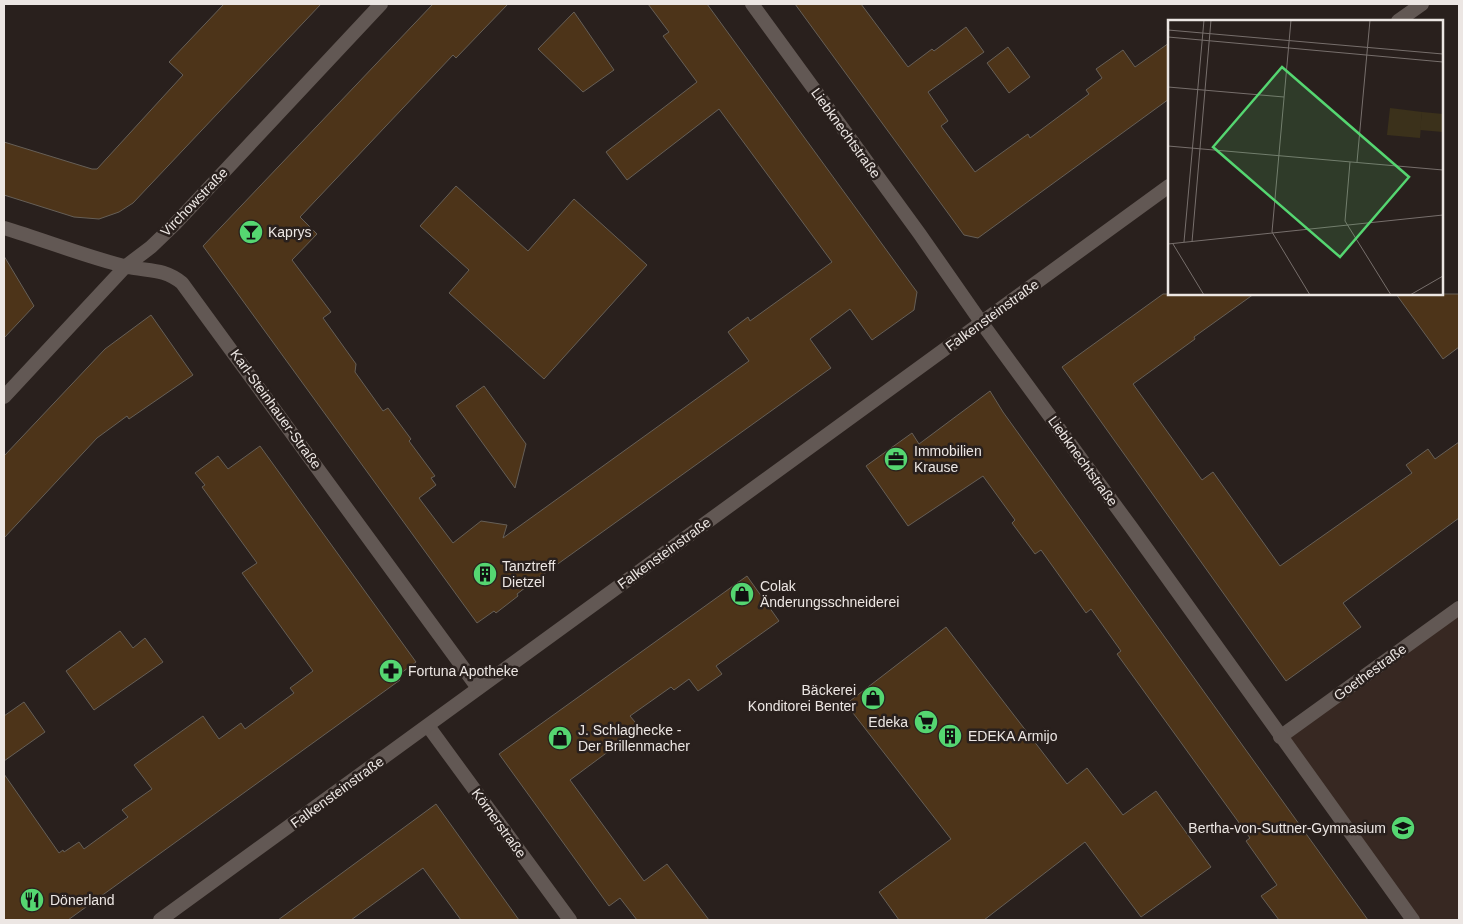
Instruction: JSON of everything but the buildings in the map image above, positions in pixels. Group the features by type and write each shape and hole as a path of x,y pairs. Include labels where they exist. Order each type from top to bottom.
{"street":[{"name":"Virchowstraße","path":"4,397 126,266 151,247 175,224 381,4"},
{"name":"Liebknechtstraße","path":"752,4 1413,920"},
{"path":"1399,20 1422,4"},
{"name":"Falkensteinstraße","path":"160,920 1168,187"},
{"name":"Karl-Steinhauer-Straße","path":"4,228 126,266 155,270 172,275 189,290 478,688"},
{"name":"Goethestraße","path":"1280,736 1459,608"},
{"name":"Körnerstraße","path":"428,726 570,920"}],"shaded area":[{"name":"Bertha-von-Suttner-Gymnasium","path":"1459,608 1459,920 1412,920 1280,737"}],"place":[{"name":"Kaprys","path":"251,232"},
{"name":"Immobilien Krause","path":"896,459"},
{"name":"Tanztreff Dietzel","path":"485,574"},
{"name":"Colak Änderungsschneiderei","path":"742,594"},
{"name":"Fortuna Apotheke","path":"391,671"},
{"name":"Bäckerei Konditorei Benter","path":"873,698"},
{"name":"Edeka","path":"926,722"},
{"name":"EDEKA Armijo","path":"950,736"},
{"name":"J. Schlaghecke - Der Brillenmacher","path":"560,738"},
{"name":"Bertha-von-Suttner-Gymnasium","path":"1403,828"},
{"name":"Dönerland","path":"32,900"}]}
